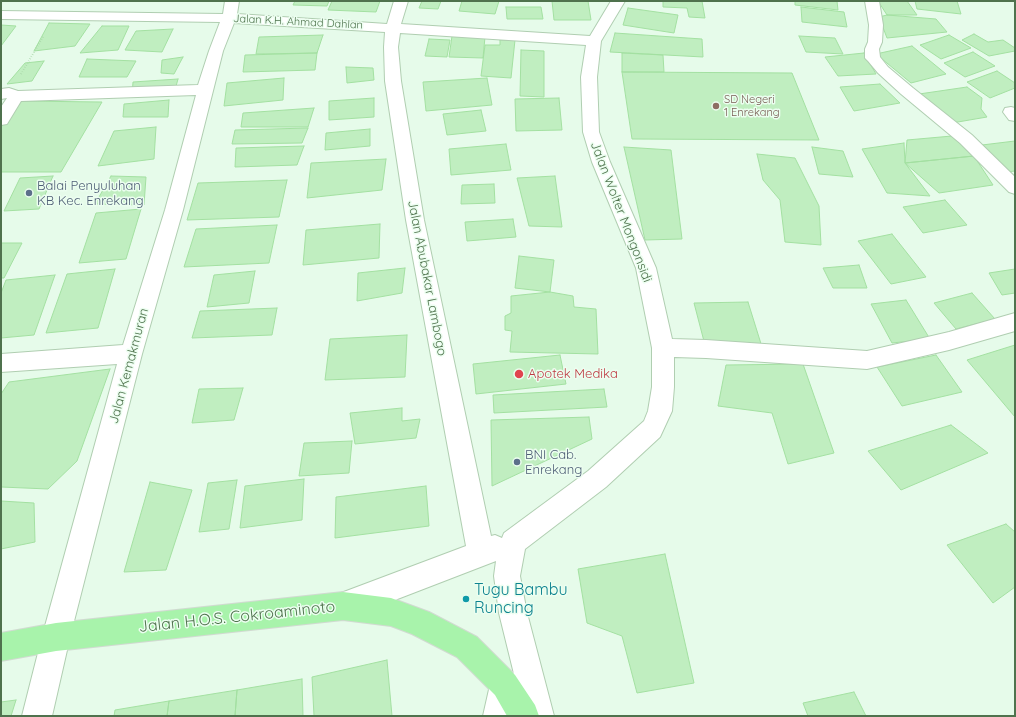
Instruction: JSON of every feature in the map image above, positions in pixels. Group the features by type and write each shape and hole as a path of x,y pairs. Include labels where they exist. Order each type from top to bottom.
{"highway":[{"name":"Jalan H.O.S. Cokroaminoto","path":"1,647 56,637 343,606 391,612 419,622 467,647 505,685 524,716"}],"street":[{"name":"Jalan Abubakar Lambogo","path":"401,1 393,27 391,47 393,82 415,220 481,553"},
{"name":"Jalan Wolter Mongonsidi","path":"343,606 513,542 597,479 652,429 660,410 663,387 663,348 646,268 601,162 591,132 589,77 594,41 618,1"},
{"path":"872,1 876,25 875,42 872,49 873,58 883,70 901,86 966,139 1015,188"},
{"name":"Jalan K.H. Ahmad Dahlan","path":"1,15 55,16 230,10 393,27 594,41"},
{"name":"Jalan Kemakmuran","path":"37,716 56,637 131,354 174,210 216,50 230,10"},
{"path":"1,120 9,94 205,90"},
{"path":"663,348 706,349 867,360 891,356 1015,322"},
{"path":"1,363 131,354"},
{"path":"513,542 507,576 513,613 539,716"},
{"path":"498,716 505,685"}],"path":[{"path":"9,94 55,16"}],"building":[{"path":"295,1 329,1 327,6 293,5"},
{"path":"332,1 380,1 376,12 328,10"},
{"path":"422,1 441,1 438,9 419,8"},
{"path":"462,1 499,1 495,14 459,11"},
{"path":"552,1 588,1 591,20 554,20"},
{"path":"663,1 702,1 705,18 689,17 687,8 663,7"},
{"path":"795,1 837,1 838,10 795,5"},
{"path":"878,1 907,1 917,15 887,15"},
{"path":"915,1 957,1 961,14 917,9"},
{"path":"506,7 541,7 543,19 507,19"},
{"path":"801,7 844,12 847,27 802,22"},
{"path":"628,8 678,15 674,33 623,25"},
{"path":"887,15 936,19 947,32 887,38 879,17"},
{"path":"49,23 90,24 75,46 34,51"},
{"path":"1,25 16,26 1,46"},
{"path":"102,26 129,26 118,50 80,53"},
{"path":"173,29 162,52 125,50 136,31"},
{"path":"615,33 702,39 703,57 610,52"},
{"path":"974,34 988,42 1003,40 1015,48 1015,51 989,56 962,40"},
{"path":"323,35 317,53 256,54 259,37"},
{"path":"949,35 971,48 941,59 920,45"},
{"path":"452,36 485,37 483,58 449,57"},
{"path":"799,36 835,38 843,54 806,52"},
{"path":"429,39 450,40 447,57 425,56"},
{"path":"500,40 515,40 511,78 481,76 485,45 500,45"},
{"path":"912,46 946,74 911,83 876,54"},
{"path":"521,50 544,51 544,97 520,96"},
{"path":"973,52 995,66 965,77 944,63"},
{"path":"317,53 315,70 243,72 245,55"},
{"path":"622,53 663,55 664,72 622,72"},
{"path":"864,53 876,74 838,76 825,57"},
{"path":"183,57 174,74 161,73 162,60"},
{"path":"87,59 136,61 127,77 79,77"},
{"path":"44,61 32,81 7,84 25,63"},
{"path":"346,67 373,68 374,80 347,83"},
{"path":"997,71 1015,83 1015,88 990,98 967,82"},
{"name":"SD Negeri 1 Enrekang","path":"622,72 792,73 819,140 632,139"},
{"path":"284,78 283,100 224,106 227,83"},
{"path":"487,78 492,105 426,111 423,82"},
{"path":"178,79 175,90 132,95 133,82"},
{"path":"880,84 900,103 854,111 840,87"},
{"path":"967,87 982,98 981,109 987,117 952,123 919,94"},
{"path":"374,98 374,117 329,120 329,101"},
{"path":"559,98 562,130 516,131 515,99"},
{"path":"169,100 168,117 123,117 124,104"},
{"path":"19,101 102,102 61,172 1,172 1,127"},
{"path":"314,108 308,127 241,127 243,113"},
{"path":"481,110 486,131 447,135 443,114"},
{"path":"156,127 154,159 98,166 114,131"},
{"path":"308,128 302,143 232,144 235,130"},
{"path":"370,129 370,146 325,150 326,133"},
{"path":"952,136 974,156 905,163 907,140"},
{"path":"1015,141 1015,171 1006,172 982,145"},
{"path":"904,143 905,163 930,196 887,193 862,149"},
{"path":"506,144 511,170 451,175 449,149"},
{"path":"304,146 297,165 235,167 236,148"},
{"path":"624,147 671,150 682,239 645,240"},
{"path":"812,147 843,151 853,177 819,174"},
{"path":"757,154 795,158 819,206 821,245 785,242 780,200 763,180"},
{"path":"974,156 993,185 939,193 905,163"},
{"path":"386,159 382,190 307,198 311,163"},
{"name":"Balai Penyuluhan KB Kec. Enrekang","path":"53,176 39,209 4,211 20,178"},
{"path":"111,176 146,177 144,205 95,204"},
{"path":"555,176 562,227 529,226 517,178"},
{"path":"287,180 279,217 187,220 198,183"},
{"path":"494,184 495,203 461,204 462,185"},
{"path":"945,200 967,225 923,233 903,207"},
{"path":"141,209 126,259 79,263 96,213"},
{"path":"513,219 516,237 467,241 465,222"},
{"path":"380,224 379,258 303,265 306,230"},
{"path":"277,225 269,263 184,267 196,229"},
{"path":"892,234 926,277 891,284 858,241"},
{"path":"1,243 22,243 4,278 1,278"},
{"path":"519,256 554,260 550,292 515,288"},
{"path":"859,265 867,288 833,288 823,268"},
{"path":"405,268 402,293 357,301 358,273"},
{"path":"115,269 98,328 46,333 67,274"},
{"path":"1015,269 1015,293 1002,295 989,273"},
{"path":"255,271 249,303 207,307 214,275"},
{"path":"55,275 34,335 1,338 1,293 6,280"},
{"path":"550,292 573,296 574,307 596,309 598,354 510,352 512,331 505,330 505,316 511,313 511,296"},
{"path":"972,293 995,319 956,329 934,303"},
{"path":"906,300 930,339 892,343 871,304"},
{"path":"748,302 762,347 706,349 694,303"},
{"path":"277,308 272,335 192,338 200,311"},
{"path":"407,335 405,377 325,380 330,339"},
{"path":"1015,345 1015,417 967,360"},
{"name":"Apotek Medika","path":"560,355 566,384 476,394 473,364"},
{"path":"936,355 962,392 902,406 877,367"},
{"path":"803,364 834,453 788,464 772,413 718,406 726,365"},
{"path":"110,369 77,461 48,489 1,487 1,394 9,382"},
{"path":"243,388 234,420 192,423 199,389"},
{"path":"604,389 607,407 494,413 493,395"},
{"path":"402,408 402,421 420,419 416,438 355,444 350,413"},
{"name":"BNI Cab. Enrekang","path":"589,417 592,439 492,486 491,420"},
{"path":"951,425 988,453 901,490 868,451"},
{"path":"352,441 349,473 299,476 304,443"},
{"path":"304,479 302,520 240,528 245,486"},
{"path":"237,480 229,529 199,532 208,483"},
{"path":"150,482 192,490 166,570 124,572"},
{"path":"426,486 429,526 335,538 336,497"},
{"path":"1,501 34,503 35,542 1,549"},
{"path":"1006,524 1015,532 1015,587 993,603 947,545"},
{"path":"665,554 694,683 637,693 622,636 587,623 578,569"},
{"path":"387,660 392,716 314,716 312,677"},
{"path":"302,679 303,716 235,716 237,690"},
{"path":"237,690 235,716 167,716 169,701"},
{"path":"854,692 866,716 808,716 803,703"},
{"path":"16,700 11,716 1,716 1,702"},
{"path":"169,701 167,716 114,716 115,710"}],"place":[{"name":"SD Negeri 1 Enrekang","path":"716,106"},
{"name":"Balai Penyuluhan KB Kec. Enrekang","path":"29,193"},
{"name":"Apotek Medika","path":"519,374"},
{"name":"BNI Cab. Enrekang","path":"517,462"},
{"name":"Tugu Bambu Runcing","path":"466,599"}]}
